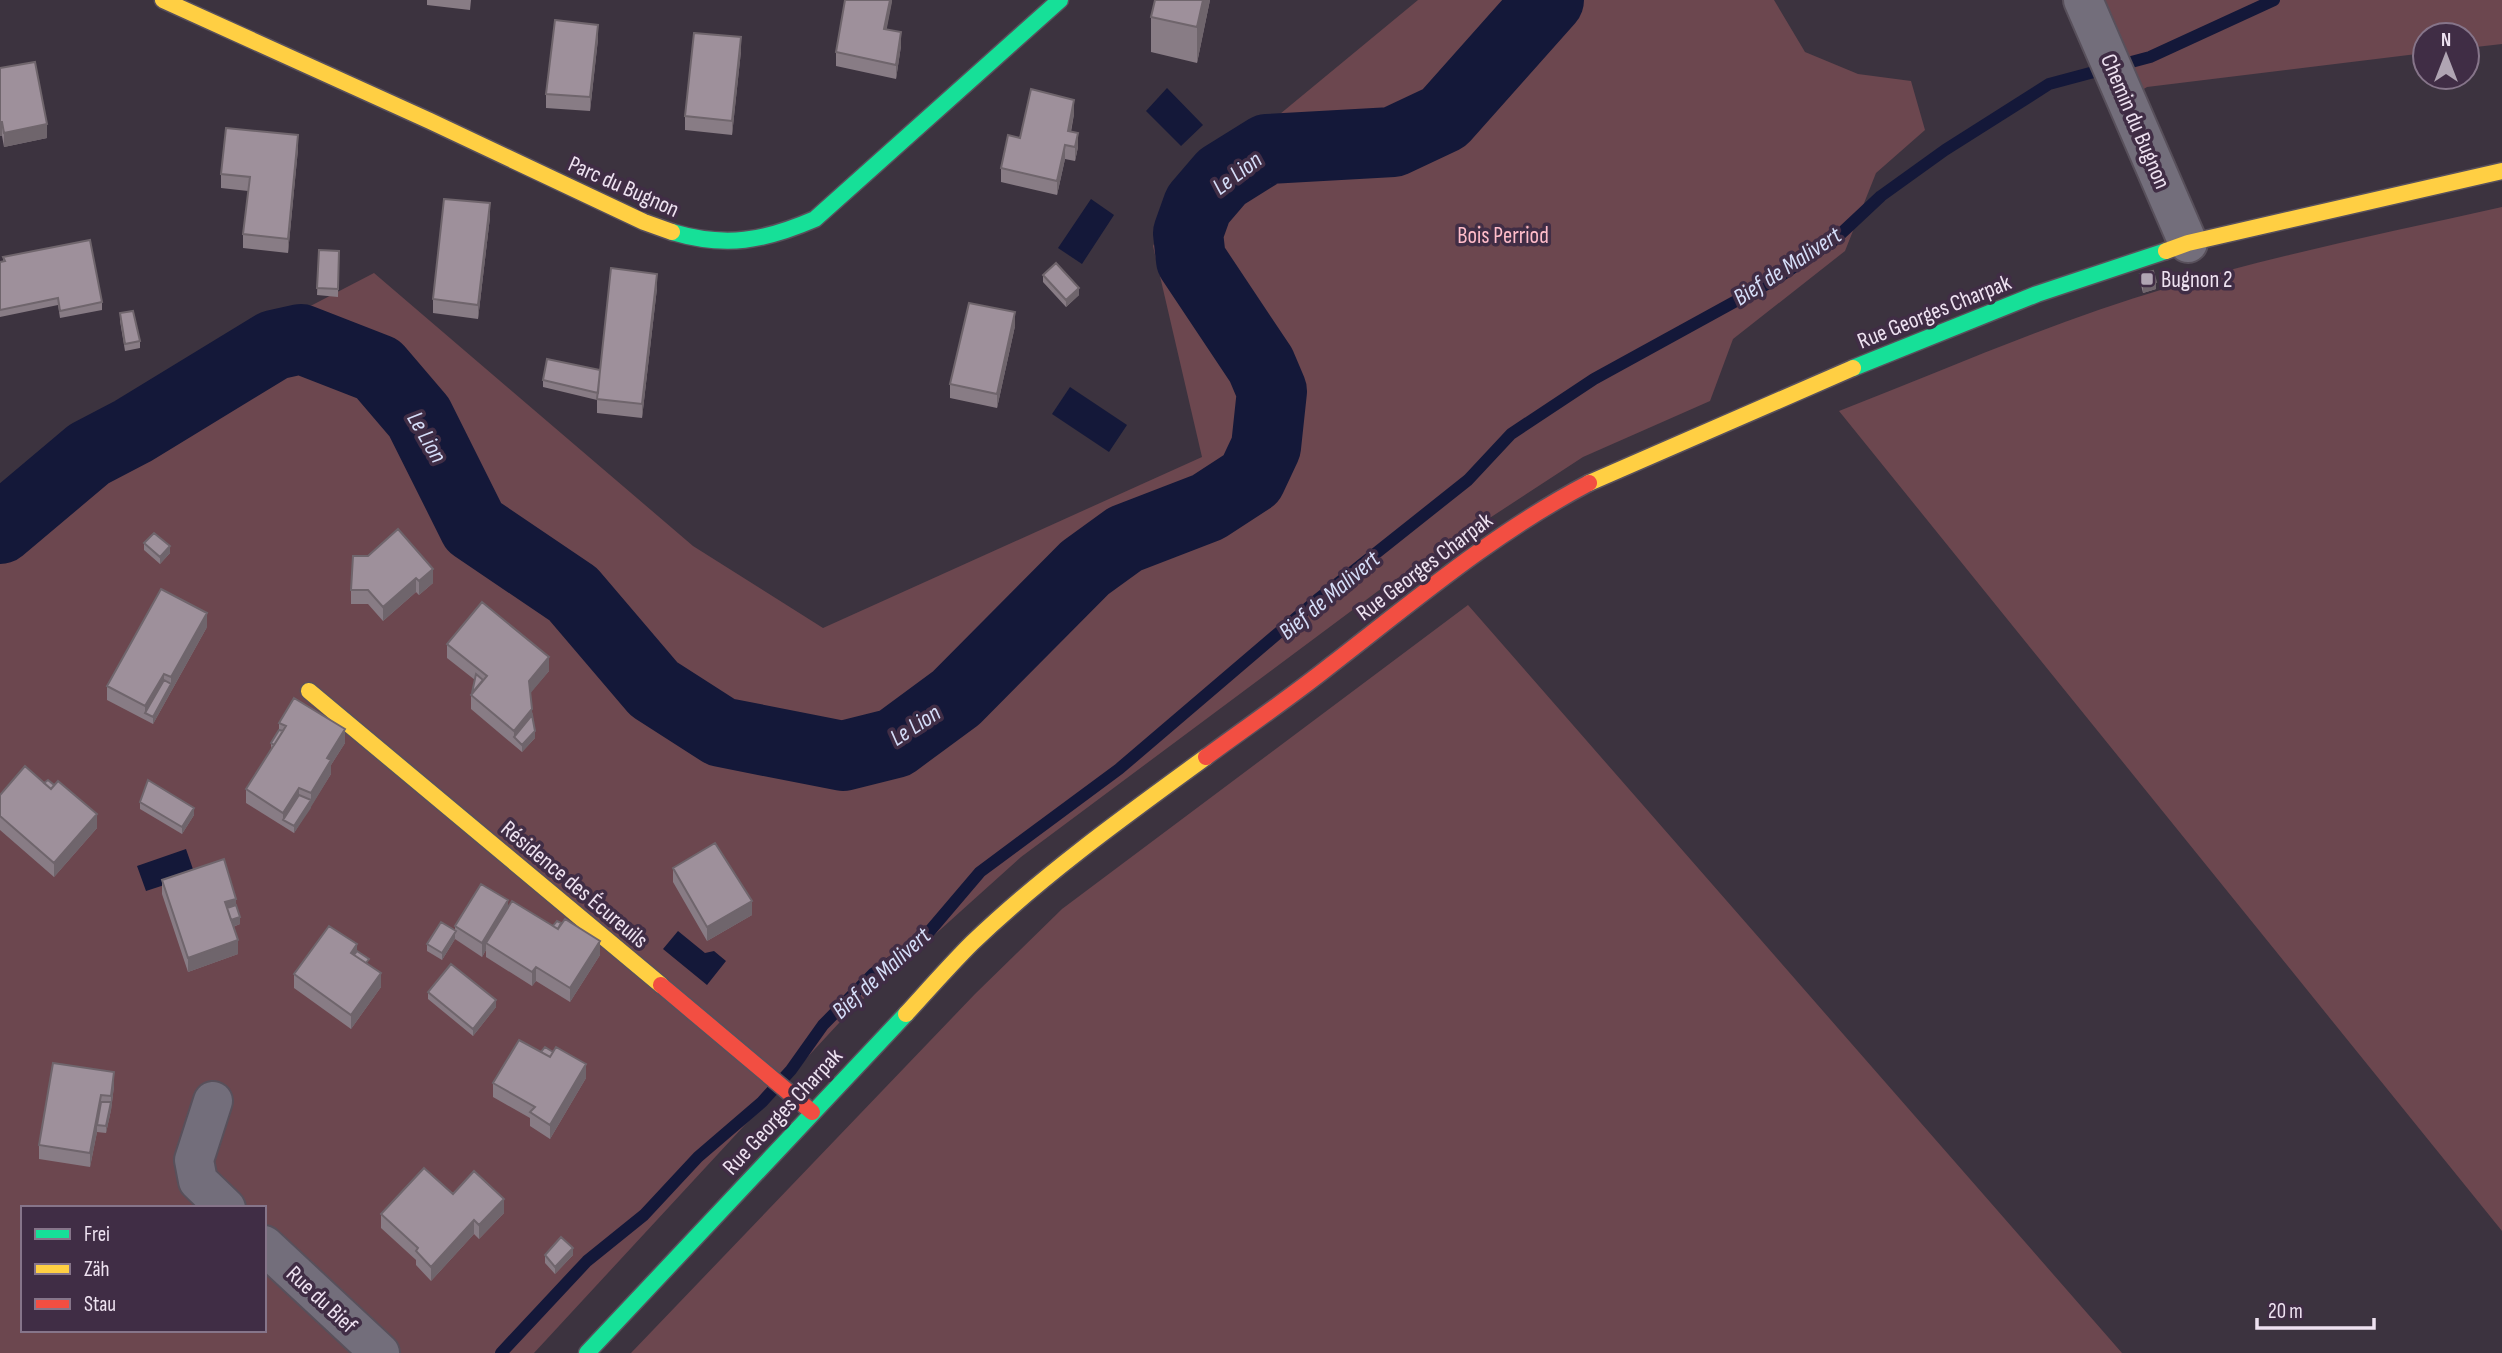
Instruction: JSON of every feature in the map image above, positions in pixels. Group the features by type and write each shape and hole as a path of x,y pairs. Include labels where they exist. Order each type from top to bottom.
{"street":[{"name":"Parc du Bugnon","path":"163,0 645,222 679,235 715,242 749,240 779,234 815,219 1060,0"},
{"name":"Chemin du Bugnon","path":"2083,0 2188,243"},
{"name":"Rue Georges Charpak","path":"587,1353 971,944 1033,888 1090,842 1329,667 1451,571 1535,512 1588,483 1867,362 2038,294 2188,243 2502,171"},
{"name":"Résidence des Écureuils","path":"309,691 812,1112"},
{"path":"213,1101 194,1160 198,1181 224,1206"},
{"name":"Rue du Bief","path":"266,1247 380,1353"}],"green space":[{"name":"Bois Perriod","path":"1418,0 1774,0 1805,52 1858,74 1911,81 1925,130 1876,173 1845,251 1733,339 1710,401 1583,457 1378,591 1021,857 851,1010 534,1353 0,1353 0,489 131,399 374,273 693,546 823,628 1202,457 1153,246 1181,193 1210,167 1245,143"},
{"path":"2064,0 2502,0 2502,44 2481,46 2481,21 2411,21 2411,55 2147,87 2109,111"},
{"path":"2502,207 2502,1231 1839,411 2042,330 2167,288 2291,254"},
{"path":"1468,605 2122,1353 631,1353 975,994 1062,909"}],"water":[{"path":"1167,88 1203,125 1181,146 1146,111"},
{"path":"1091,199 1114,215 1082,264 1058,248"},
{"path":"1070,387 1127,425 1109,452 1052,414"},
{"path":"186,849 195,875 146,891 137,866"},
{"path":"678,931 705,953 714,951 726,961 707,985 663,949"}],"building":[{"path":"845,0 890,0 884,29 901,32 896,65 836,52"},
{"path":"1155,0 1203,0 1197,27 1151,17"},
{"path":"555,20 598,25 590,97 546,94"},
{"path":"694,33 741,37 732,121 685,116"},
{"path":"35,62 47,124 4,133 0,122 0,68"},
{"path":"1031,89 1074,100 1068,131 1078,133 1075,147 1065,145 1057,181 1001,168 1008,135 1020,138"},
{"path":"226,128 298,135 288,239 243,234 250,177 221,174"},
{"path":"444,199 490,203 478,305 433,299"},
{"path":"90,240 102,302 60,311 58,298 0,310 0,262 5,261 3,257"},
{"path":"319,250 339,251 338,289 317,288"},
{"path":"1056,263 1079,288 1066,300 1043,275"},
{"path":"611,268 657,274 642,404 597,399"},
{"path":"2153,271 2156,282 2143,286 2140,274"},
{"path":"969,303 1015,312 997,394 950,384"},
{"path":"133,311 140,341 125,344 120,313"},
{"path":"547,359 600,370 598,393 543,380"},
{"path":"398,529 433,569 419,581 416,578 383,607 368,590 351,590 353,556 368,556"},
{"path":"154,533 170,546 160,557 144,543"},
{"path":"161,589 207,613 171,677 164,674 145,706 107,686"},
{"path":"482,602 549,657 529,681 532,709 514,731 471,695 487,676 447,644"},
{"path":"476,674 483,680 472,693"},
{"path":"164,680 171,684 153,717 145,713"},
{"path":"294,698 345,729 327,758 331,760 311,793 299,788 283,813 246,789 286,726 279,723"},
{"path":"532,715 535,731 522,745 514,737"},
{"path":"279,730 283,731 274,745 271,743"},
{"path":"25,766 51,789 58,781 97,814 54,863 0,816 0,795"},
{"path":"48,780 54,785 51,789 44,783"},
{"path":"148,780 194,808 182,827 140,802"},
{"path":"299,795 311,800 294,826 283,820"},
{"path":"715,843 752,901 707,927 673,868"},
{"path":"224,859 236,899 225,902 238,940 188,958 162,880"},
{"path":"481,884 508,900 482,943 455,926"},
{"path":"512,901 558,929 565,919 600,941 570,988 536,967 532,972 486,943"},
{"path":"236,905 240,917 231,920 227,908"},
{"path":"557,921 561,923 558,929 553,926"},
{"path":"441,922 456,931 442,953 427,944"},
{"path":"329,926 357,944 351,953 381,973 351,1015 294,974"},
{"path":"357,951 369,959 366,963 354,955"},
{"path":"451,964 496,1000 473,1029 428,992"},
{"path":"519,1040 550,1057 556,1047 586,1064 550,1125 530,1112 535,1107 493,1083"},
{"path":"545,1047 553,1052 550,1057 541,1052"},
{"path":"53,1063 114,1072 111,1096 101,1095 90,1153 39,1145"},
{"path":"101,1102 111,1102 106,1126 97,1125"},
{"path":"424,1168 453,1194 474,1171 504,1199 479,1225 474,1220 431,1267 416,1251 418,1248 381,1214"},
{"path":"561,1237 573,1248 555,1267 545,1255"}],"waterway":[{"name":"Le Lion","path":"0,529 89,454 133,431 274,345 301,339 378,369 419,417 474,527 573,594 654,689 721,732 843,756 895,743 956,698 1085,568 1125,539 1208,507 1251,479 1266,447 1272,391 1261,365 1191,260 1188,233 1198,205 1222,177 1267,149 1393,142 1444,118 1549,0"},
{"name":"Bief de Malivert","path":"501,1353 587,1261 644,1215 698,1157 762,1102 791,1070 823,1025 874,973 917,946 980,872 1119,769 1317,600 1468,480 1511,434 1594,379 1776,279 1833,241 1881,196 1945,150 2049,84 2150,57 2274,0"}],"traffic: fast":[{"path":"672,232 710,240 745,240 779,233 815,219 1060,0"},
{"path":"1853,368 2037,294 2166,251"},
{"path":"587,1353 906,1014"}],"traffic: slow":[{"path":"163,0 644,222 672,232"},
{"path":"2166,251 2188,243 2502,171"},
{"path":"1589,483 1853,368"},
{"path":"309,691 661,985"},
{"path":"906,1014 972,943 1028,893 1086,846 1206,757"}],"traffic: jam":[{"path":"1206,757 1300,689 1488,545 1554,502 1589,483"},
{"path":"661,985 812,1112"}],"place":[{"name":"Bugnon 2","path":"2147,279"}]}
